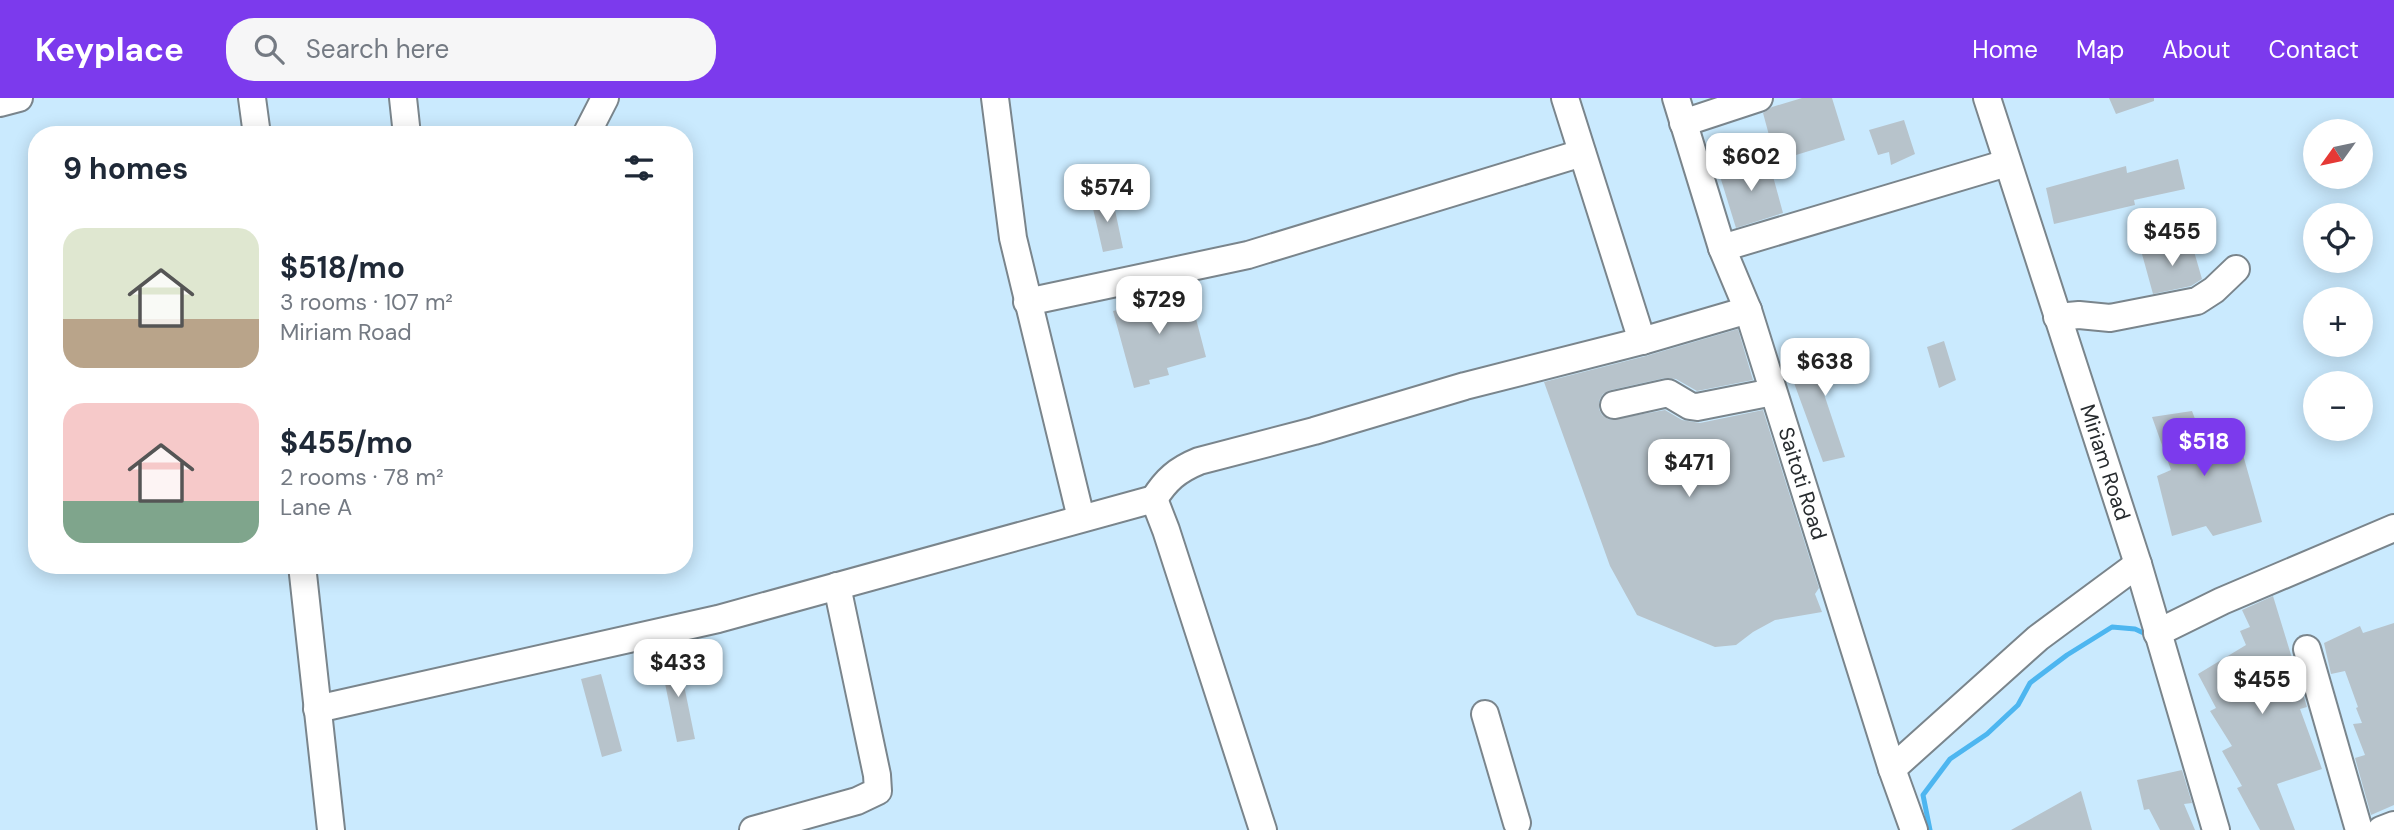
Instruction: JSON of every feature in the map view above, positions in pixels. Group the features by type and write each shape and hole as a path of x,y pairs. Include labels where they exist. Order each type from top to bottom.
{"street":[{"path":"0,103 19,98"},
{"path":"253,98 256,126"},
{"path":"402,98 406,126"},
{"path":"591,126 605,98"},
{"path":"995,98 1013,238 1081,518"},
{"path":"1565,98 1642,341"},
{"path":"1679,110 1759,98"},
{"name":"Miriam Road","path":"1987,98 2138,564 2216,830"},
{"name":"Saitoti Road","path":"1679,110 1722,248 1748,310 1892,769 1914,830"},
{"path":"1027,302 1248,255 1582,153"},
{"path":"1722,248 2007,163"},
{"path":"2057,317 2119,317 2197,301 2214,290 2236,269"},
{"path":"317,709 718,619 1154,499 1165,482 1180,468 1199,461 1748,310"},
{"path":"1614,405 1668,393 1690,406 1698,407 1773,392"},
{"path":"1154,499 1167,530 1263,830"},
{"path":"2157,633 2222,601 2394,528"},
{"path":"1892,769 2038,638 2138,564"},
{"path":"303,574 331,830"},
{"path":"753,830 857,801 878,791 877,775 837,586"},
{"path":"2307,649 2359,830"},
{"path":"1485,714 1516,824"},
{"path":"2381,830 2394,825"}],"shaded area":[{"path":"0,98 2394,98 2394,830 0,830"}],"building":[{"path":"1802,98 1832,98 1845,140 1776,161 1763,113 1772,107"},
{"path":"2109,98 2154,98 2154,101 2116,114"},
{"path":"1904,120 1915,154 1891,165 1889,152 1878,155 1869,130"},
{"path":"1768,158 1783,213 1736,228 1719,173"},
{"path":"2178,159 2185,189 2134,200 2135,205 2054,224 2046,188 2126,166 2127,173"},
{"path":"1112,196 1123,248 1103,252 1091,200"},
{"path":"2191,241 2202,279 2191,286 2153,294 2142,254"},
{"path":"1188,288 1206,357 1167,368 1169,375 1149,380 1150,384 1134,388 1113,311 1167,298 1166,294"},
{"path":"1738,329 1753,380 1697,391 1676,379 1665,378 1611,390 1603,394 1599,401 1602,415 1610,420 1665,410 1682,420 1700,423 1763,410 1819,588 1815,594 1822,612 1775,620 1736,645 1715,647 1637,615 1610,566 1544,382"},
{"path":"1944,341 1956,380 1939,388 1927,347"},
{"path":"1858,349 1867,372 1822,388 1845,457 1823,462 1790,372"},
{"path":"2192,411 2201,435 2236,430 2262,522 2213,536 2206,526 2172,536 2157,476 2171,470 2152,417"},
{"path":"2273,596 2307,707 2300,709 2322,769 2277,784 2295,830 2260,830 2237,788 2242,786 2222,751 2232,746 2210,711 2216,708 2198,674 2246,645 2240,631 2250,627 2242,610"},
{"path":"2394,623 2394,805 2371,815 2355,758 2365,755 2353,724 2362,723 2356,708 2358,707 2345,671 2331,674 2324,643 2360,626 2363,633"},
{"path":"678,656 695,739 677,742 660,659"},
{"path":"601,674 622,751 602,757 581,679"},
{"path":"2182,770 2192,803 2184,804 2195,830 2160,830 2149,809 2144,810 2137,780"},
{"path":"2081,791 2092,830 2011,830"}],"waterway":[{"path":"1930,830 1923,795 1950,759 1987,734 2018,705 2030,683 2067,655 2112,627 2135,629 2148,635"}]}
